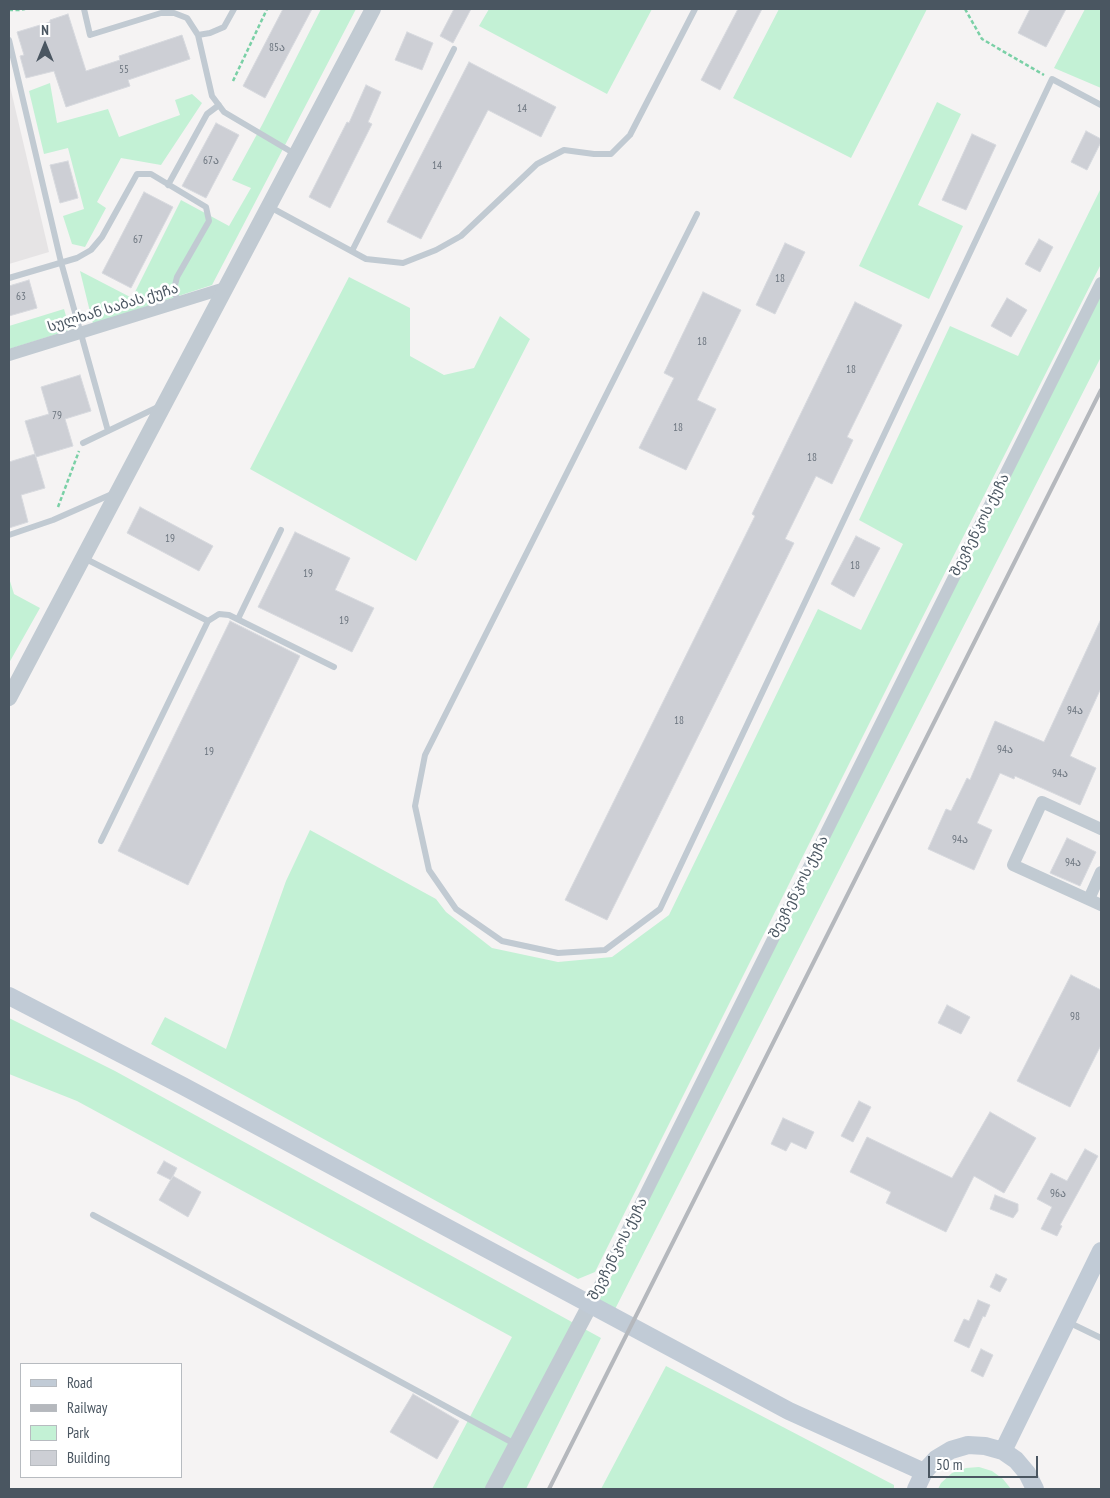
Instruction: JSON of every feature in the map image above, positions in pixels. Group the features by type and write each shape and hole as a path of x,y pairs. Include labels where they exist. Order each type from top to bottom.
{"main road":[{"path":"9,996 183,1086 789,1411 924,1472"},
{"path":"1003,1451 1101,1251"},
{"path":"916,1489 924,1472 936,1459 951,1450 968,1445 985,1446 1003,1451 1016,1460 1028,1473 1035,1489"}],"street":[{"path":"9,698 373,9"},
{"name":"შევჩენკოს ქუჩა","path":"492,1489 590,1305 1101,283"},
{"name":"სულხან საბას ქუჩა","path":"9,355 225,288"},
{"path":"1101,829 1042,802 1013,865 1101,905"},
{"path":"1088,900 1101,872"}],"lane":[{"path":"84,9 90,35 161,13 174,13 187,18 198,35 212,96 224,112 296,155"},
{"path":"198,35 210,34 224,27 234,9"},
{"path":"269,206 366,259 403,263 436,250 461,236 537,164 564,150 611,154 630,136 695,9"},
{"path":"9,40 61,262 108,431"},
{"path":"352,252 454,49"},
{"path":"697,214 425,755 415,806 429,870 456,909 502,941 558,953 606,950 660,909 1052,79 1101,105"},
{"path":"168,184 207,114 219,105"},
{"path":"9,278 77,258 92,250 102,237 137,174 150,174 206,207 209,221 177,277 174,289 178,303"},
{"path":"82,443 164,404"},
{"path":"9,535 53,520 118,492"},
{"path":"238,620 281,530"},
{"path":"83,558 208,621"},
{"path":"101,841 208,621 219,614 228,615 334,667"},
{"path":"93,1215 516,1445"},
{"path":"1067,1321 1101,1338"}],"path":[{"path":"9,10 25,9"},
{"path":"233,81 267,9"},
{"path":"965,9 982,39 1052,79"},
{"path":"53,520 82,443"}],"shaded area":[{"path":"9,82 49,252 9,264"}],"green space":[{"path":"321,9 356,9 212,285 93,324 80,271 132,298 181,200 229,226 251,188 232,180"},
{"path":"489,9 652,9 607,94 479,26"},
{"path":"779,9 927,9 851,158 733,98"},
{"path":"1085,9 1101,9 1101,88 1054,68"},
{"path":"50,83 57,123 108,109 119,137 180,115 175,100 192,94 202,103 161,165 121,158 97,202 106,208 85,247 72,244 63,216 84,209 68,148 44,154 29,91"},
{"path":"937,102 961,114 918,205 963,226 929,299 859,266"},
{"path":"1101,188 1101,264 595,1272 578,1279 151,1044 165,1017 226,1049 286,881 310,830 436,899 446,912 492,948 558,962 612,957 669,915 818,609 861,630 903,544 859,520 950,326 1018,356"},
{"path":"349,277 410,308 410,356 444,375 474,368 500,316 530,339 416,561 250,469"},
{"path":"1101,283 1101,357 611,1317 590,1305"},
{"path":"64,309 70,330 9,349 9,326"},
{"path":"9,578 14,594 40,608 9,663"},
{"path":"9,1018 115,1071 601,1338 526,1489 432,1489 512,1337 77,1101 9,1074"},
{"path":"666,1366 894,1485 894,1489 601,1489"},
{"path":"979,1467 992,1471 1003,1479 1011,1489 938,1489 941,1483 952,1473 966,1468"}],"building":[{"path":"283,9 312,9 265,98 243,86"},
{"path":"454,9 471,9 453,43 440,36"},
{"path":"738,9 762,9 720,90 701,80"},
{"path":"1030,9 1066,9 1046,47 1018,33"},
{"path":"68,14 86,71 120,60 119,56 182,35 190,59 128,80 130,86 66,107 54,71 26,78 20,56 24,55 17,32 50,22 50,20"},
{"path":"407,32 433,43 422,70 395,60"},
{"path":"469,62 556,107 541,137 488,110 421,239 387,222"},
{"path":"366,85 381,92 368,122 372,124 330,208 309,197 347,122 349,123"},
{"path":"216,123 239,135 206,198 182,186"},
{"path":"1086,131 1101,139 1087,170 1071,162"},
{"path":"972,134 996,145 966,210 942,200"},
{"path":"68,161 78,198 60,203 50,165"},
{"path":"144,192 173,207 131,288 102,273"},
{"path":"1039,239 1053,247 1040,272 1025,264"},
{"path":"785,243 805,252 775,314 756,305"},
{"path":"29,280 37,308 9,316 9,286"},
{"path":"703,292 741,310 697,400 716,409 686,470 639,448 674,378 664,373"},
{"path":"1007,298 1027,310 1011,337 991,326"},
{"path":"855,302 902,325 847,437 853,440 832,484 816,476 785,539 794,543 607,920 565,900 755,516 752,514"},
{"path":"80,375 91,411 65,419 73,446 36,457 25,421 49,414 41,387"},
{"path":"35,454 45,488 21,495 28,522 9,528 9,462"},
{"path":"140,507 213,546 199,571 127,533"},
{"path":"295,532 350,558 335,590 374,608 352,652 258,607"},
{"path":"856,536 880,548 854,597 831,584"},
{"path":"1101,619 1101,688 1070,756 1096,768 1080,805 1015,776 1014,779 1000,773 977,823 992,830 974,870 928,849 946,809 951,811 967,778 970,780 995,721 1044,742"},
{"path":"230,621 300,656 188,885 118,851"},
{"path":"1067,838 1096,852 1080,886 1050,873"},
{"path":"1071,975 1101,990 1101,1045 1070,1107 1017,1081"},
{"path":"947,1005 970,1017 961,1034 938,1023"},
{"path":"859,1101 871,1107 853,1142 841,1136"},
{"path":"990,1112 1036,1138 1004,1193 974,1176 946,1232 886,1203 891,1192 850,1172 867,1137 952,1178"},
{"path":"783,1118 814,1132 806,1149 791,1142 786,1151 771,1144"},
{"path":"1085,1149 1098,1156 1060,1225 1062,1226 1057,1236 1041,1229 1052,1207 1037,1199 1051,1173 1067,1181"},
{"path":"164,1161 177,1168 171,1180 157,1173"},
{"path":"173,1176 201,1192 188,1217 159,1200"},
{"path":"995,1195 1018,1204 1018,1211 1013,1218 990,1209"},
{"path":"996,1274 1007,1279 1000,1292 990,1287"},
{"path":"978,1300 990,1305 969,1348 954,1341 964,1319 969,1321"},
{"path":"981,1349 993,1355 983,1377 971,1371"},
{"path":"413,1394 459,1421 437,1459 390,1432"}],"railway":[{"path":"549,1489 1101,390"}]}
